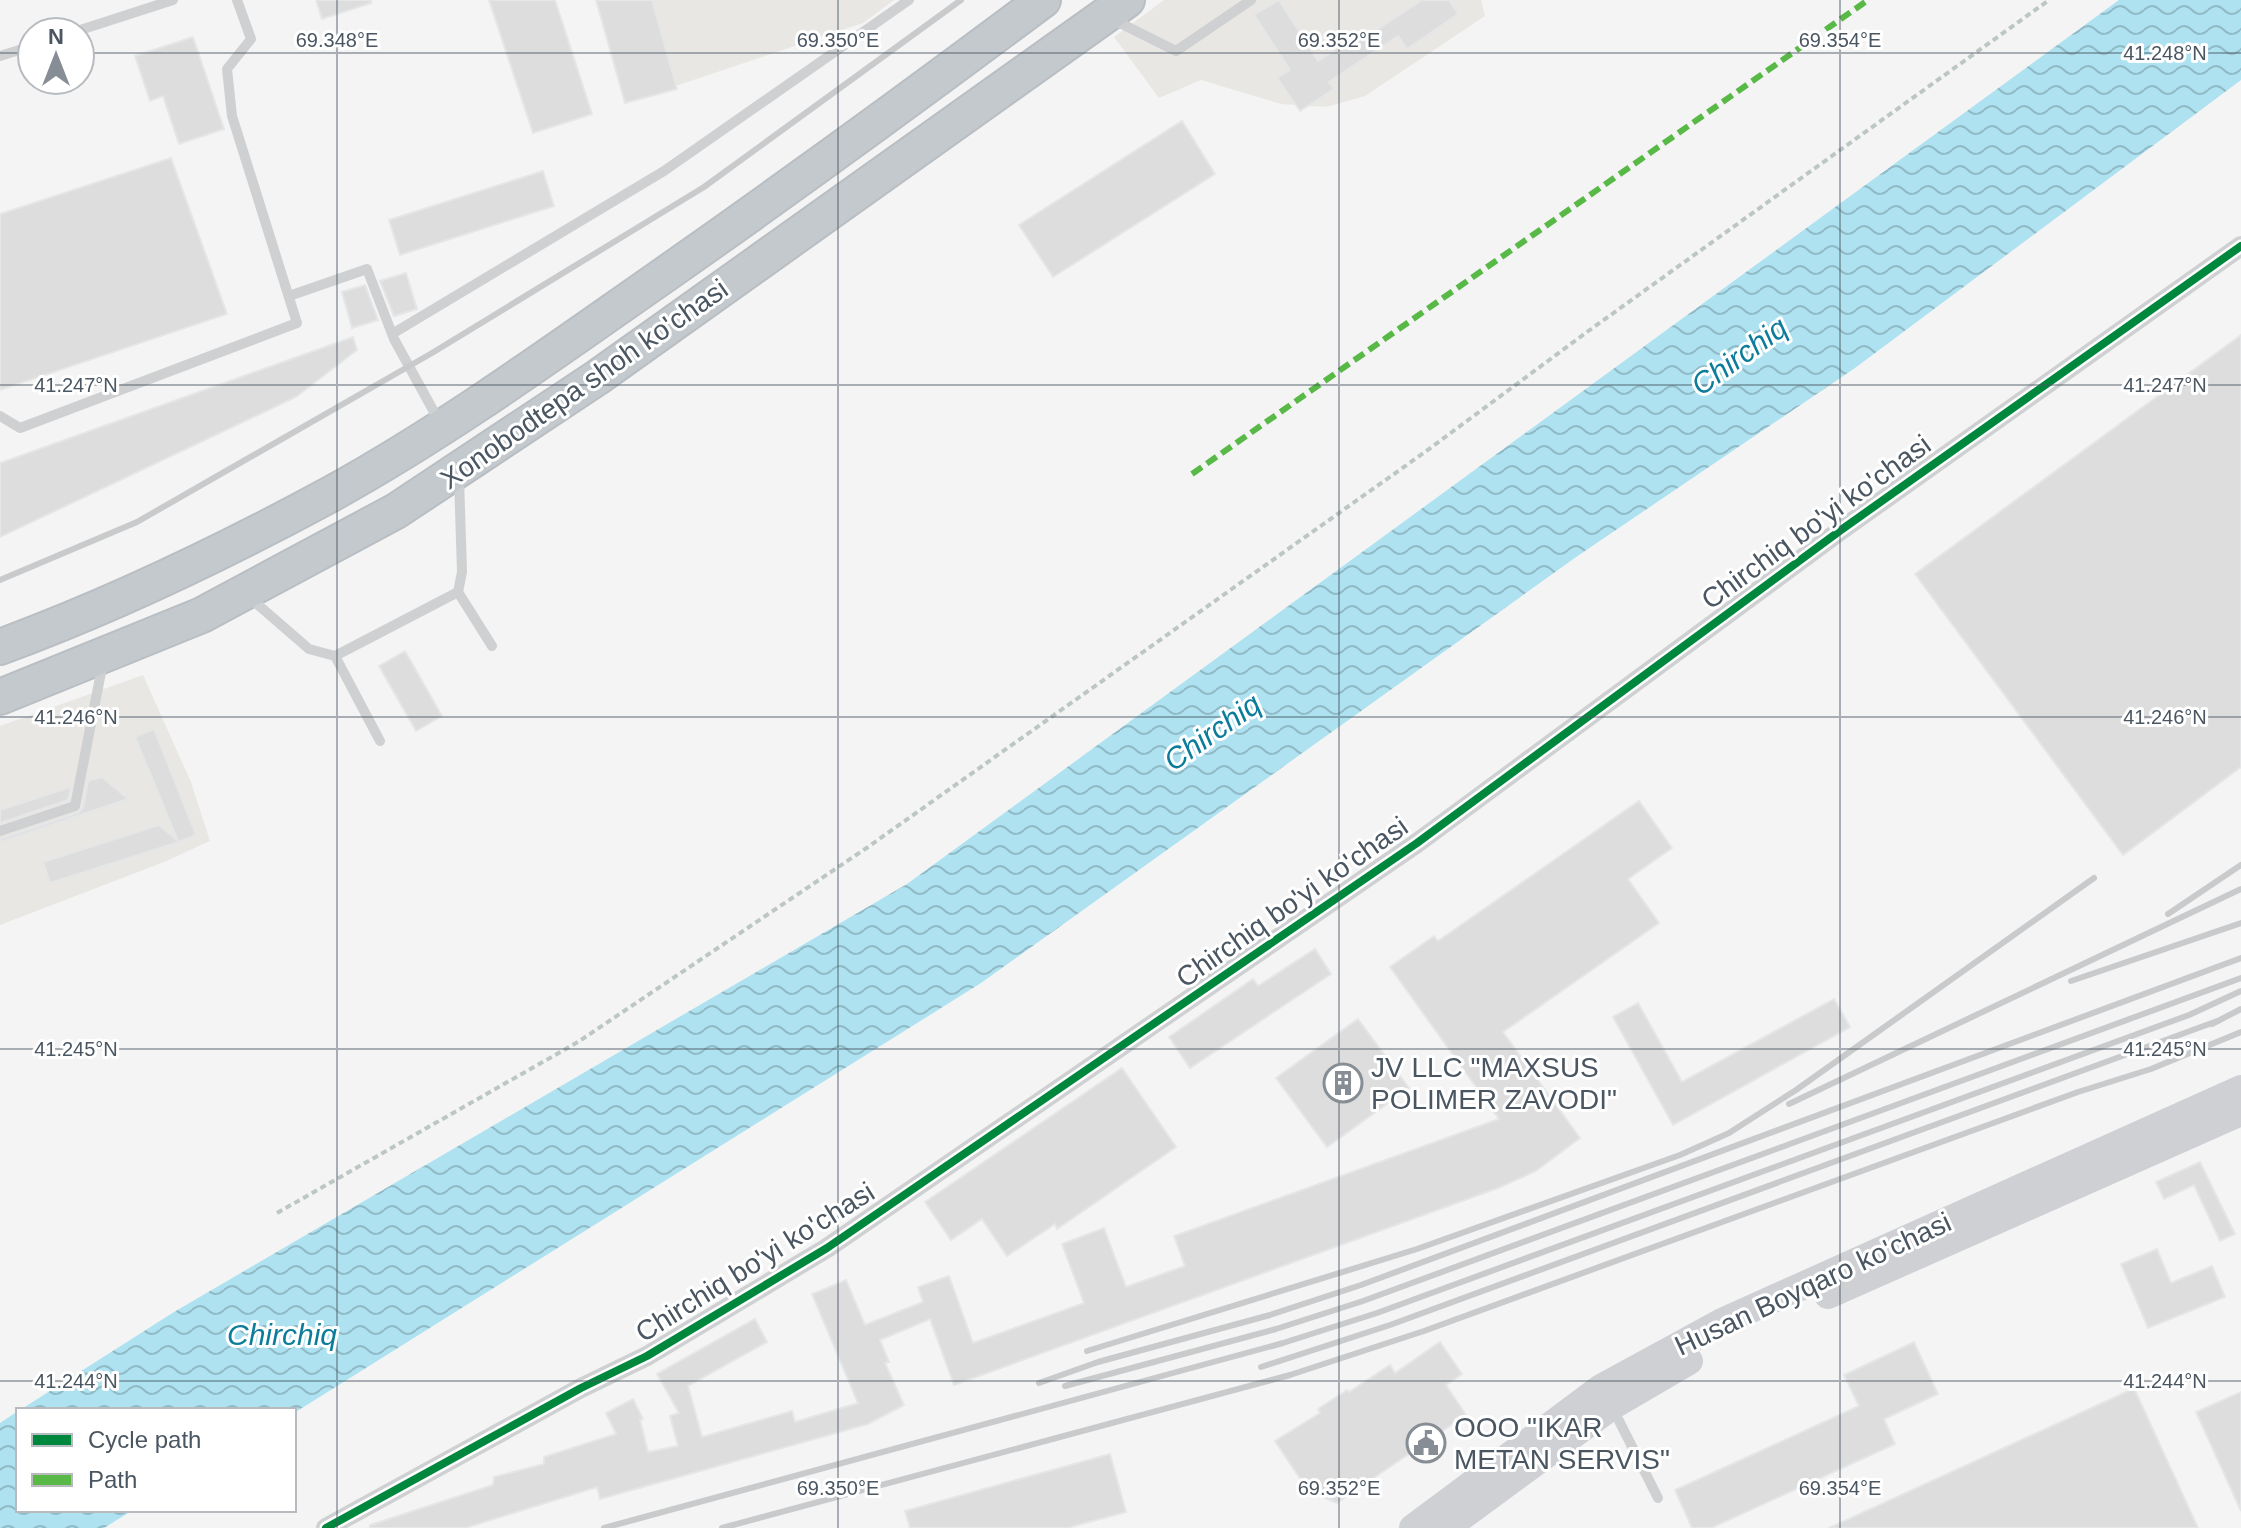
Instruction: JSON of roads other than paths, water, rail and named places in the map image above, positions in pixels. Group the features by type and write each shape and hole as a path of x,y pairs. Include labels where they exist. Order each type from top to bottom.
{"highway":[{"name":"Xonobodtepa shoh ko'chasi","path":"0,647 82,617 192,566 333,493 442,426 753,213 1043,0"},
{"name":"Xonobodtepa shoh ko'chasi","path":"0,697 202,615 396,511 459,472 715,295 1116,8"}],"main road":[{"name":"Husan Boyqaro ko'chasi","path":"1413,1528 1722,1322 2241,1089"},
{"name":"Husan Boyqaro ko'chasi","path":"1446,1528 1606,1397 1728,1339 2241,1112"}],"street":[{"name":"Chirchiq bo'yi ko'chasi","path":"326,1528 581,1388 647,1356 827,1248 1417,843 1841,530 2241,246"}],"lane":[{"path":"96,25 173,0"},
{"path":"0,416 20,428 297,323 232,116 227,69 251,39 237,0"},
{"path":"392,334 664,171 909,0"},
{"path":"1116,8 1176,51 1251,0"},
{"path":"289,296 367,269 392,334 442,426"},
{"path":"459,472 462,572 458,592 492,646"},
{"path":"245,593 309,649 335,656 458,592"},
{"path":"0,831 75,806 104,656"},
{"path":"335,656 380,741"},
{"path":"1606,1397 1658,1498"}],"water":[{"name":"Chirchiq","path":"2119,0 2241,0 2241,80 1855,368 1579,555 981,983 296,1412 296,1408 23,1408 174,1312 907,884"},
{"path":"16,1412 16,1512 130,1512 104,1528 0,1528 0,1423"}],"railway":[{"path":"0,580 137,522 432,353 704,187 961,0"},
{"path":"2168,914 2241,865"},
{"path":"1087,1351 1417,1249 1680,1155 1729,1133 1796,1090 2094,878"},
{"path":"1789,1104 2241,889"},
{"path":"2071,981 2241,923"},
{"path":"1039,1383 1098,1362 1270,1315 1361,1285 2241,958"},
{"path":"1065,1386 1276,1329 1363,1301 2241,978"},
{"path":"604,1528 1283,1343 1377,1313 2189,1015 2241,991"},
{"path":"2212,1024 2241,1009"},
{"path":"1261,1367 1390,1325 2220,1020"},
{"path":"722,1528 1290,1375 1424,1331 2078,1092 2151,1069 2241,1032"}],"place":[{"name":"JV LLC \"MAXSUS POLIMER ZAVODI\"","path":"1343,1083"},
{"name":"OOO \"IKAR METAN SERVIS\"","path":"1426,1443"}]}
